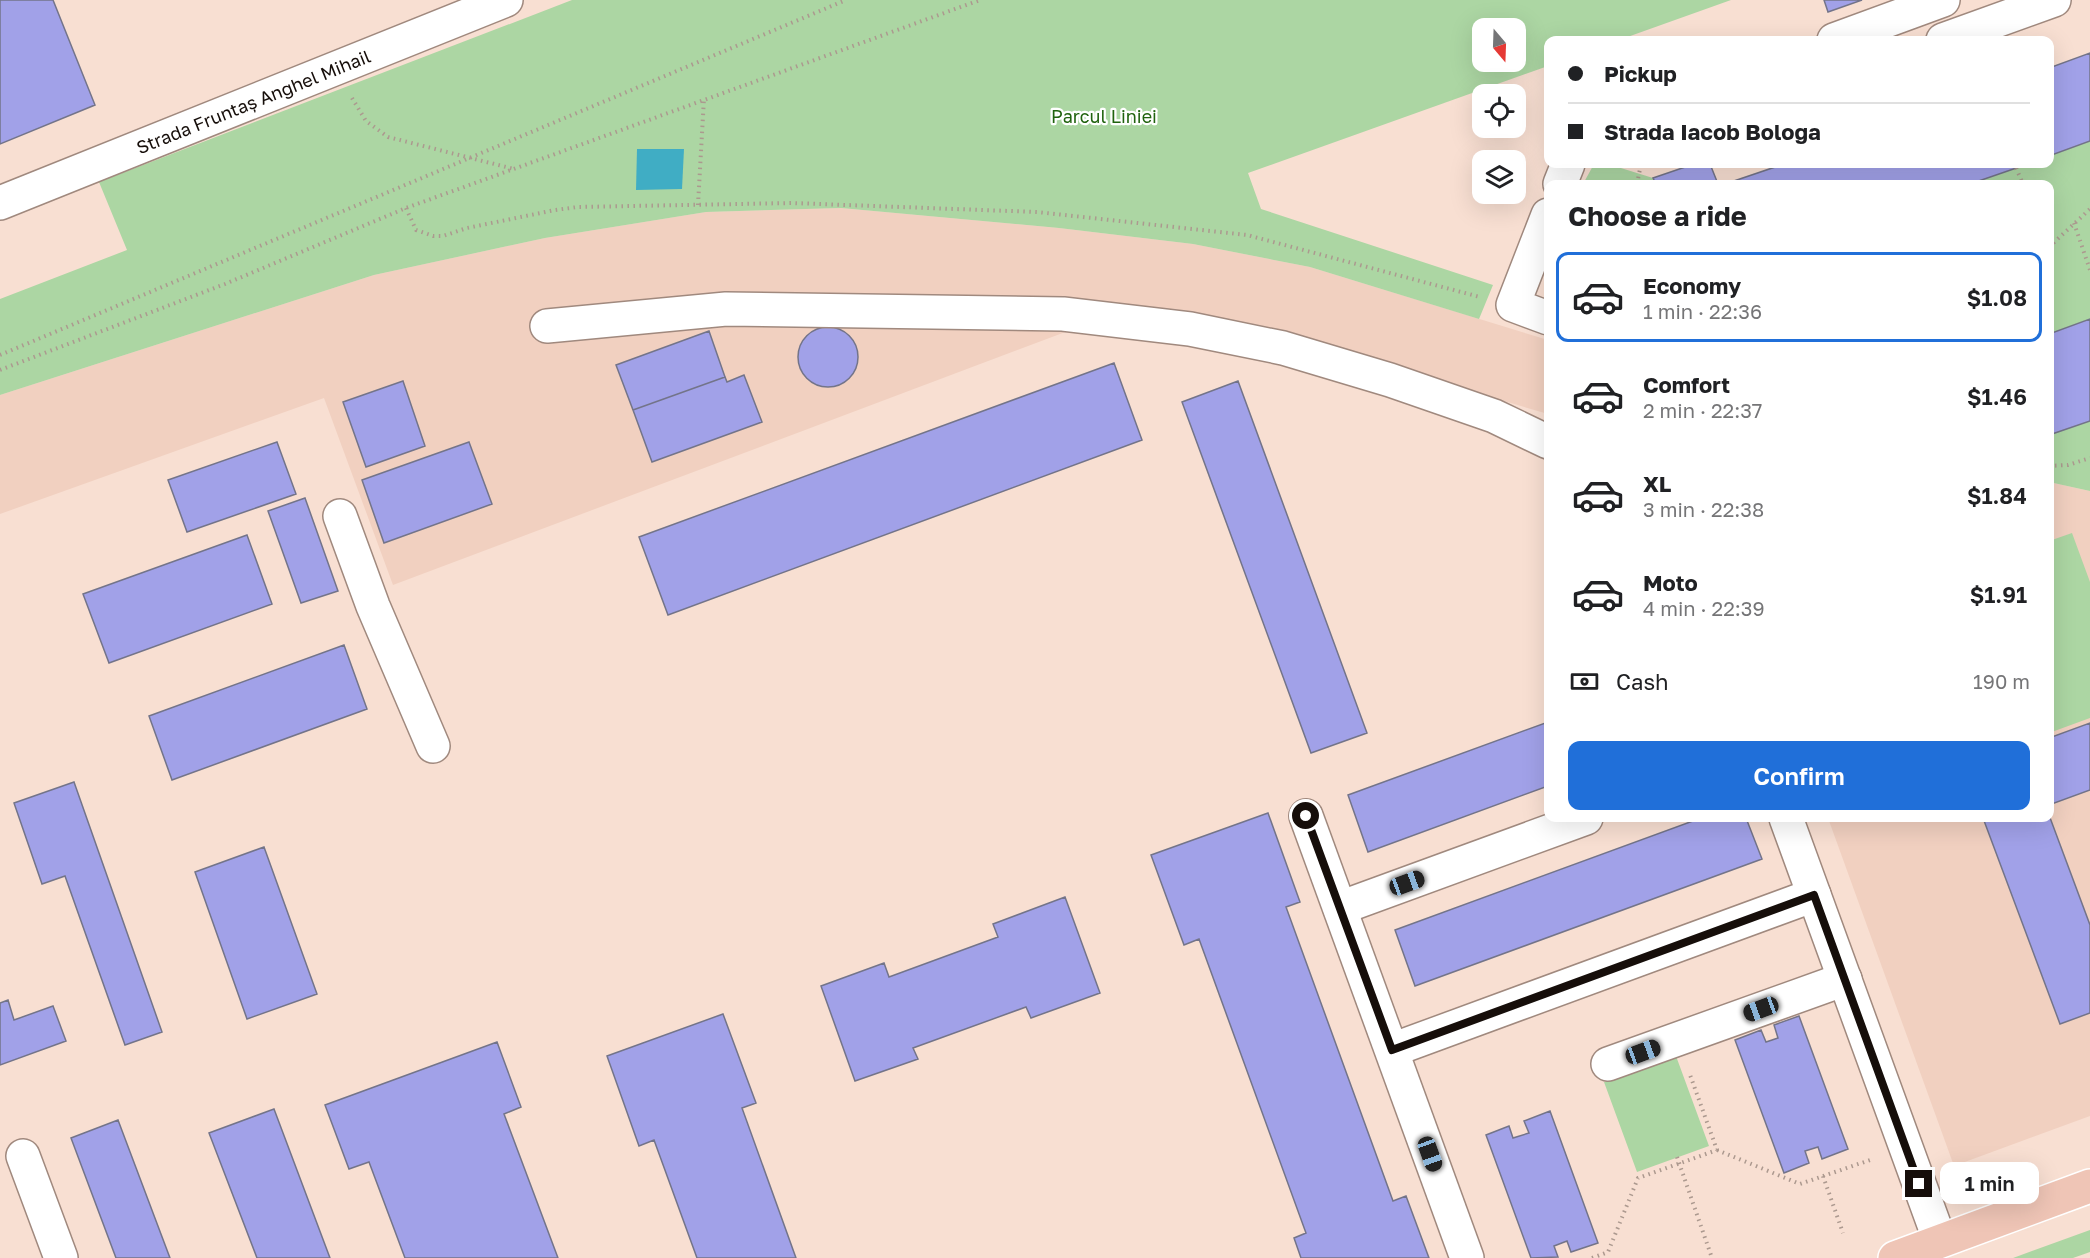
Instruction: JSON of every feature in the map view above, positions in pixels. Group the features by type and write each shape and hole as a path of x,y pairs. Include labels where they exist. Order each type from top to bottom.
{"main road":[{"path":"1895,1258 2090,1186"}],"street":[{"name":"Strada Fruntaș Anghel Mihail","path":"0,203 506,0"},
{"path":"1845,36 1943,0"},
{"path":"1954,36 2054,0"},
{"path":"1544,225 1513,304 1544,316"},
{"path":"547,326 726,309 1063,314 1190,329 1283,348 1390,380 1494,416 1544,440"},
{"path":"340,516 373,606 433,746"},
{"path":"1306,816 1467,1258"},
{"path":"1340,908 1575,822"},
{"path":"1787,822 1940,1241"},
{"path":"1392,1050 1814,895"},
{"path":"1608,1064 1845,979"},
{"path":"22,1156 61,1258"}],"path":[{"path":"0,355 846,0"},
{"path":"0,370 225,284 406,208 704,98 980,0"},
{"path":"338,68 360,114 380,133 397,140 514,169"},
{"path":"698,205 704,98"},
{"path":"2016,168 2021,180"},
{"path":"406,208 416,230 433,236 443,236 467,228 578,207 792,203 1036,212 1247,234 1513,304"},
{"path":"2054,242 2090,208"},
{"path":"2074,223 2090,270"},
{"path":"2054,466 2068,465 2090,458"},
{"path":"1678,1039 1717,1150"},
{"path":"1592,1258 1608,1252 1638,1178 1717,1150 1800,1184 1906,1147"},
{"path":"1677,1157 1712,1258"},
{"path":"1823,1176 1843,1233"}],"shaded area":[{"path":"841,208 1059,228 1193,244 1310,267 1544,339 1544,413 1302,341 1084,325 393,585 324,398 0,514 0,395 374,275 545,238 706,212"},
{"path":"2054,483 2090,491 2090,1116 1954,1166 1829,822 2054,822"}],"green space":[{"name":"Parcul Liniei","path":"572,0 1731,0 1630,36 1544,36 1544,67 1498,84 1472,84 1472,93 1248,173 1261,209 1493,285 1479,319 1310,267 1193,244 1059,228 841,208 706,212 545,238 374,275 0,395 0,299 127,250 99,182"},
{"path":"2090,141 2090,319 2054,332 2054,180 1982,180 2016,168 2054,168 2054,154"},
{"path":"1592,168 1621,168 1654,180 1585,180"},
{"path":"2090,421 2090,491 2054,483 2054,433"},
{"path":"2072,533 2090,582 2090,718 2054,731 2054,539"},
{"path":"1676,1056 1709,1146 1637,1172 1604,1082"},
{"path":"2090,1230 2090,1252 2073,1258 2013,1258"}],"water":[{"path":"637,149 684,149 682,189 636,190"}],"building":[{"path":"0,0 53,0 95,105 0,144"},
{"path":"1824,0 1862,0 1828,12"},
{"path":"2090,53 2090,141 2054,154 2054,66"},
{"path":"1682,168 1712,168 1716,180 1654,180 1653,178"},
{"path":"1772,168 2016,168 1982,180 1737,180"},
{"path":"2090,319 2090,421 2054,433 2054,332"},
{"path":"828,327 849,336 858,357 849,378 828,387 807,378 798,357 807,336"},
{"path":"709,331 725,377 633,410 616,365"},
{"path":"1114,363 1142,440 668,615 639,537"},
{"path":"744,375 762,422 652,462 633,410 725,377 727,382"},
{"path":"403,381 425,446 366,467 343,402"},
{"path":"1238,381 1367,733 1311,753 1182,402"},
{"path":"277,442 296,494 187,532 168,480"},
{"path":"469,442 492,504 384,543 362,480"},
{"path":"305,498 338,591 301,603 268,511"},
{"path":"247,535 272,604 109,663 83,594"},
{"path":"344,645 367,709 172,780 149,716"},
{"path":"1544,723 1544,787 1368,852 1348,795"},
{"path":"2090,723 2090,790 2054,803 2054,736"},
{"path":"74,782 162,1032 125,1045 65,876 42,884 14,803"},
{"path":"1268,813 1300,902 1286,907 1393,1201 1406,1196 1429,1258 1301,1258 1294,1238 1306,1233 1199,939 1184,945 1151,855"},
{"path":"1690,822 1748,822 1762,859 1415,986 1395,930"},
{"path":"1984,822 2052,822 2090,925 2090,1013 2060,1024"},
{"path":"264,847 317,994 247,1019 195,872"},
{"path":"1065,897 1100,993 1031,1018 1026,1007 913,1048 918,1059 855,1081 821,986 884,963 889,977 998,937 993,924"},
{"path":"8,1000 14,1020 53,1006 66,1041 0,1065 0,1003"},
{"path":"723,1014 756,1103 742,1108 796,1258 697,1258 654,1140 639,1146 607,1056"},
{"path":"1799,1016 1848,1149 1822,1159 1818,1147 1805,1151 1809,1163 1784,1173 1735,1040 1761,1030 1766,1042 1778,1038 1774,1025"},
{"path":"497,1042 521,1107 504,1114 558,1258 405,1258 369,1162 349,1169 325,1105"},
{"path":"274,1109 330,1258 257,1258 209,1133"},
{"path":"1550,1111 1598,1243 1571,1252 1567,1241 1554,1246 1558,1257 1531,1258 1486,1135 1509,1126 1513,1138 1529,1133 1524,1121"},
{"path":"118,1120 170,1258 116,1258 71,1138"}],"route":[{"path":"1306,816 1392,1050 1814,895 1919,1184"}]}
